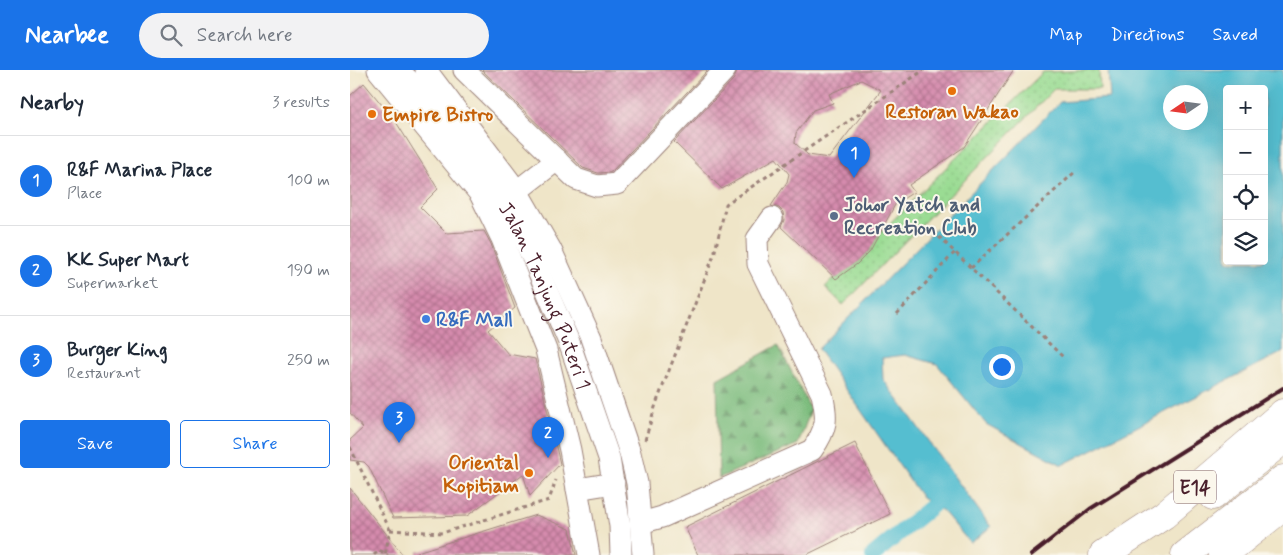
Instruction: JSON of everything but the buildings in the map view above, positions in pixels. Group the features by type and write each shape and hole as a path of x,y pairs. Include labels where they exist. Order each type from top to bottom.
{"highway":[{"name":"E14","path":"1102,555 1164,515 1283,413"},
{"name":"E14","path":"1139,555 1283,440"},
{"name":"E14","path":"1185,555 1283,479"},
{"path":"1223,555 1283,507"}],"street":[{"path":"378,70 480,194 509,273 546,350 577,489 589,555"},
{"name":"Jalan Tanjung Puteri 1","path":"398,70 417,88 509,211 534,261 569,342 592,404 609,458 614,483 622,555"},
{"name":"Jalan Tanjung Puteri 1","path":"426,70 517,191 551,250 591,338 630,453 637,483 643,555"},
{"path":"464,70 576,179 596,186 617,184 725,70"},
{"path":"517,191 557,160"},
{"path":"641,524 662,517 812,450 823,434 827,414 822,394 758,264 757,239 772,218"},
{"path":"509,273 534,261"},
{"path":"592,404 611,396"},
{"path":"577,489 614,483"}],"path":[{"path":"971,268 1076,171"},
{"path":"934,231 1063,357"},
{"path":"897,314 955,252"},
{"path":"350,447 390,530 387,555 379,550 374,555"},
{"path":"390,530 442,534 549,500 557,478"}],"green space":[{"path":"1099,70 1100,89 1054,89 843,305 825,287 1043,72"},
{"path":"778,345 811,410 798,444 719,478 717,379"}],"water":[{"path":"1108,70 1283,70 1283,352 1062,465 986,424 937,364 905,355 882,358 883,379 991,527 970,543 943,511 922,498 818,349 1060,102 1110,98"}],"waterway":[{"path":"873,555 933,505"}],"railway":[{"path":"1031,555 1090,509 1283,388"}],"place":[{"name":"Restoran Wakao","path":"952,91"},
{"name":"Empire Bistro","path":"372,114"},
{"name":"R&F Marina Place","path":"854,178"},
{"name":"Johor Yatch and Recreation Club","path":"834,216"},
{"name":"R&F Mall","path":"426,319"},
{"name":"Burger King","path":"399,443"},
{"name":"KK Super Mart","path":"548,458"},
{"name":"Oriental Kopitiam","path":"529,473"}]}
